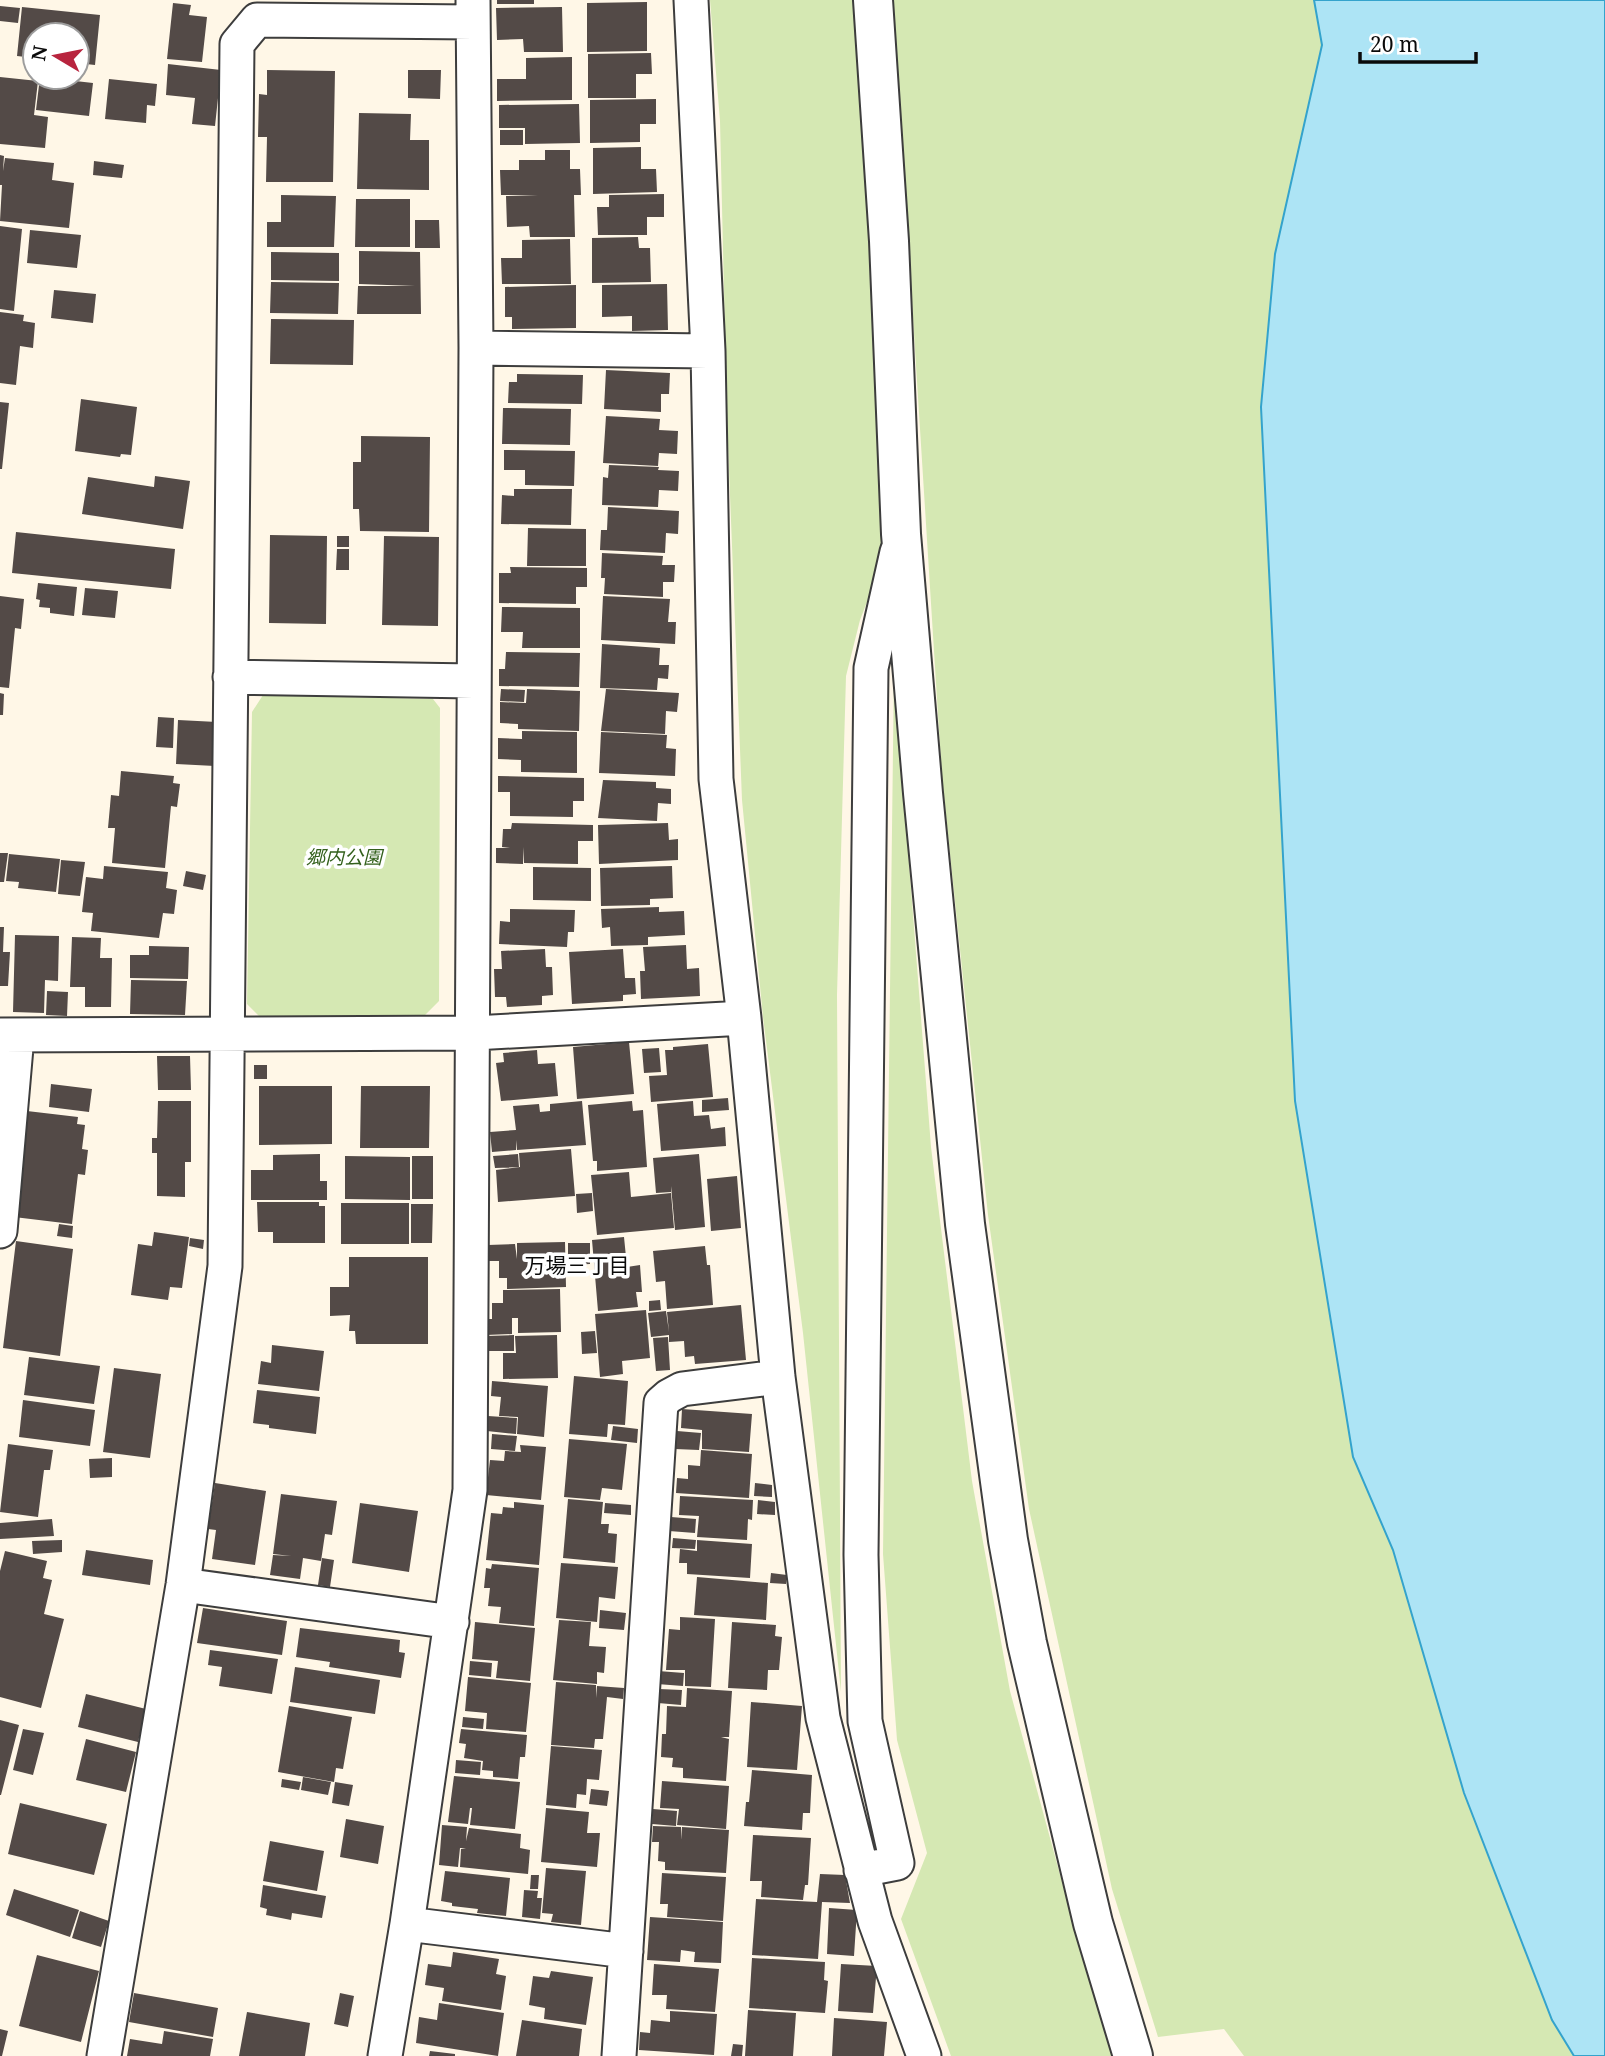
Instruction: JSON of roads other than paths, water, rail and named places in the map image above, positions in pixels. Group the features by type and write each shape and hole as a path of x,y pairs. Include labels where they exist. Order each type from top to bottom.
{"street":[{"path":"691,0 708,351 716,779 744,1018 778,1377 823,1718 876,1921 924,2056"},
{"path":"873,0 889,241 901,534 965,1224 1007,1540 1027,1643 1087,1896 1133,2056"},
{"path":"104,2056 183,1585 225,1266 237,44 257,20 473,11 476,348 470,1490 407,1924 385,2056"},
{"path":"476,348 708,351"},
{"path":"861,1870 897,1863 865,1721 861,1555 871,668 901,534"},
{"path":"230,677 473,681"},
{"path":"0,1231 9,1036 474,1034 744,1018"},
{"path":"619,2056 661,1403 682,1390 778,1377"},
{"path":"183,1585 452,1622"},
{"path":"407,1924 626,1951"}],"water":[{"path":"1314,0 1605,0 1605,2056 1574,2056 1552,2020 1464,1793 1393,1550 1353,1457 1295,1101 1261,407 1275,254 1322,45"}],"district":[{"name":"万場三丁目","path":"577,1266"}],"park label":[{"name":"郷内公園","path":"344,857"}]}
